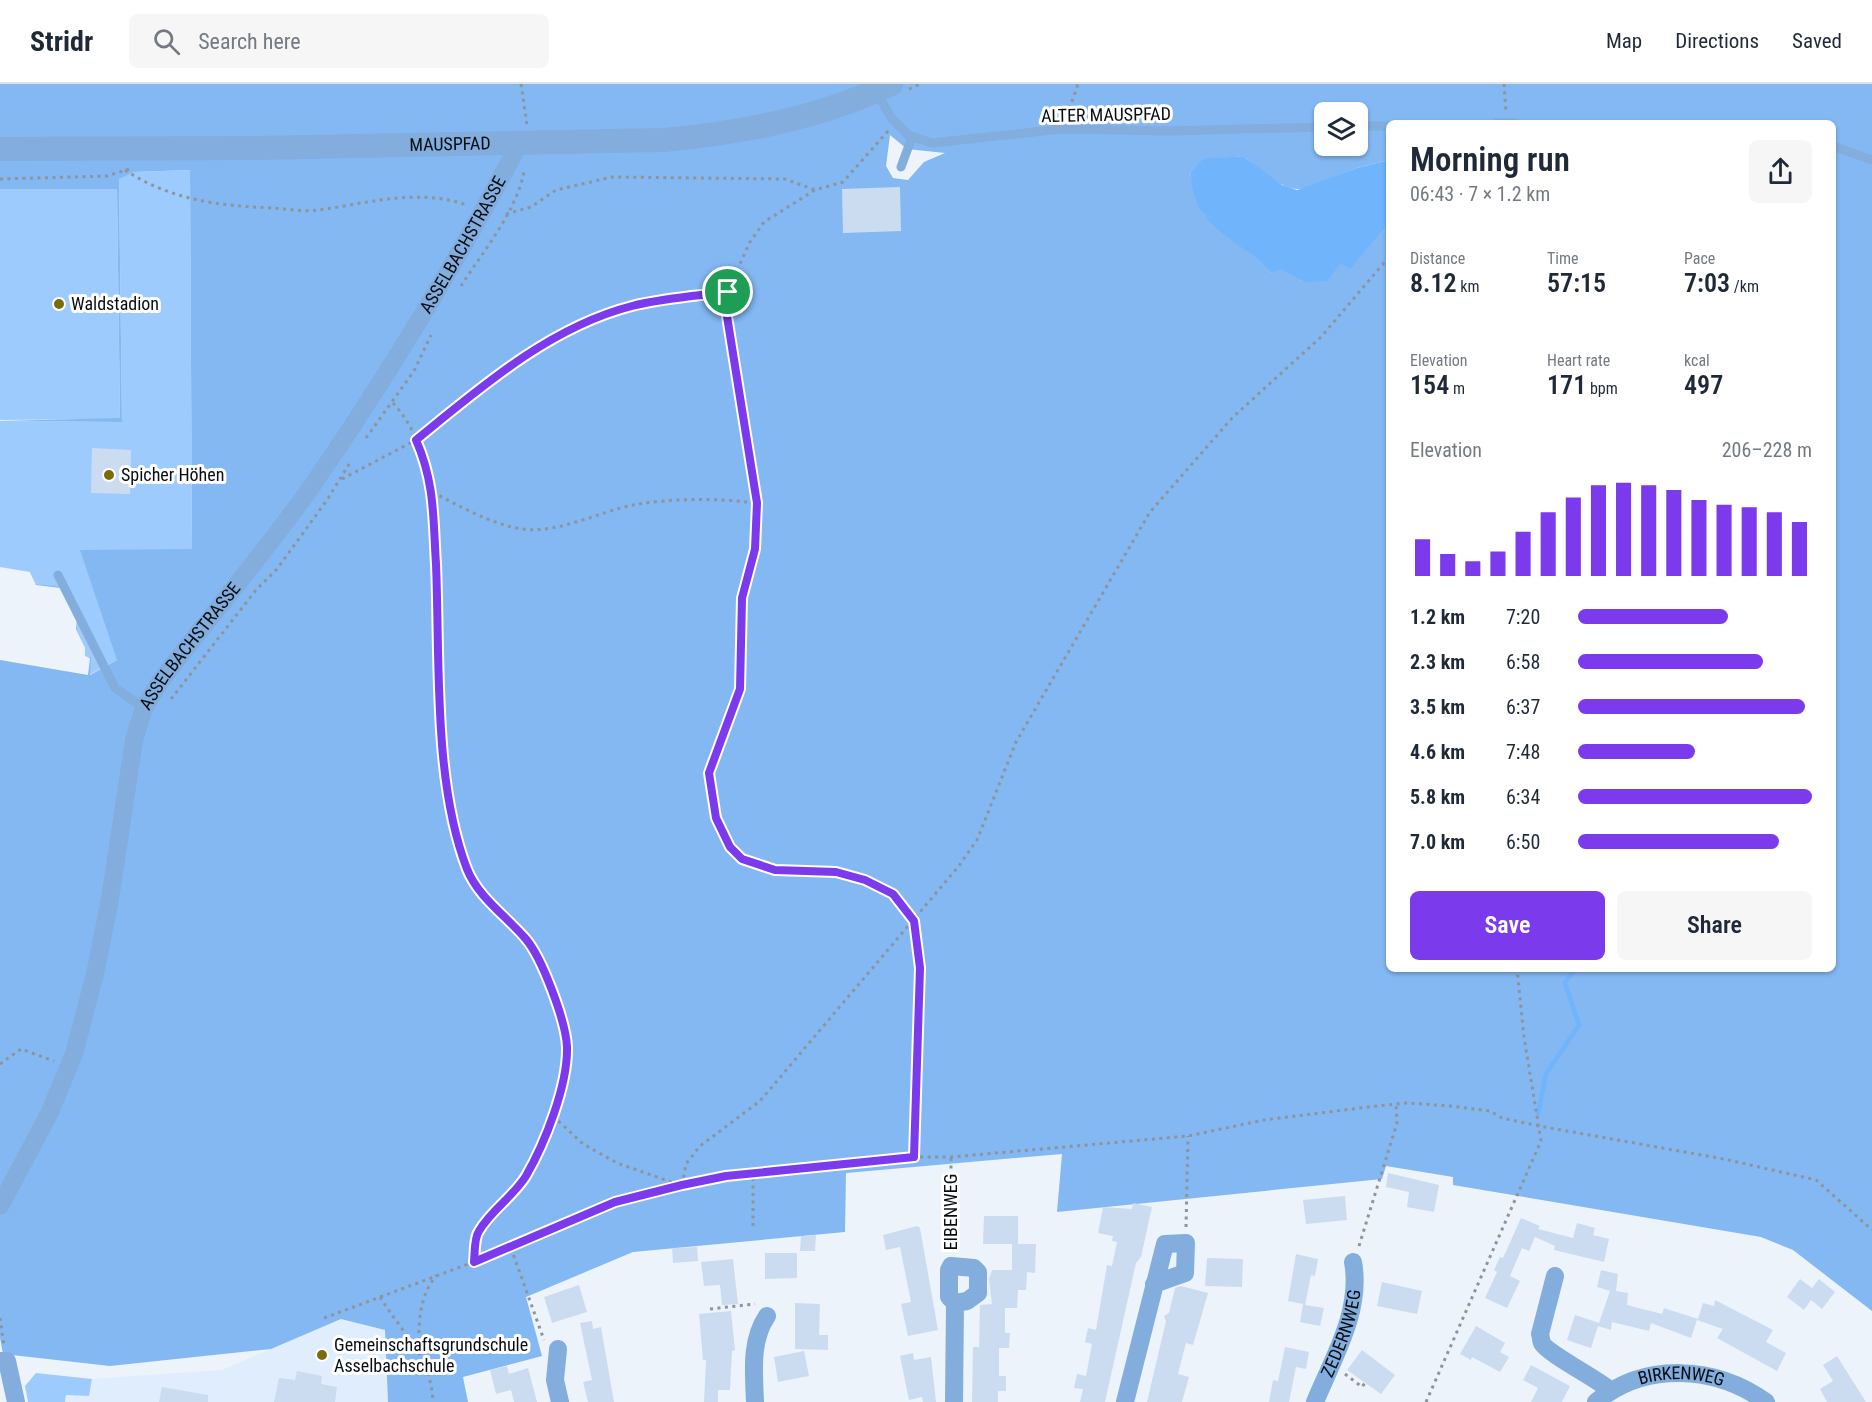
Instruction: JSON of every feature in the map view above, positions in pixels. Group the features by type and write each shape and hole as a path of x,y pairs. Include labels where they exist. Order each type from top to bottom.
{"street":[{"name":"MAUSPFAD","path":"0,149 519,144 710,136 801,117 883,88"},
{"name":"ASSELBACHSTRASSE","path":"0,1206 49,1114 70,1066 95,974 134,740 144,708 162,679 311,487 385,374 484,209 519,144"},
{"path":"1125,1402 1154,1284 1165,1244 1186,1243 1185,1274 1154,1284"},
{"name":"ZEDERNWEG","path":"1317,1401 1355,1297 1356,1281 1353,1262"},
{"name":"EIBENWEG","path":"954,1402 955,1304 949,1297 951,1266 970,1266 978,1272 978,1293 968,1301 955,1304"},
{"path":"1555,1276 1540,1334 1541,1342 1548,1350 1598,1379 1610,1390"},
{"path":"755,1402 755,1349 761,1310"},
{"path":"558,1349 555,1380 560,1402"},
{"path":"3,1361 16,1402"},
{"name":"BIRKENWEG","path":"1596,1402 1610,1390 1648,1377 1695,1372 1725,1380 1766,1402"}],"lane":[{"path":"883,88 896,123 912,137 901,167"},
{"path":"1368,126 1386,126"},
{"name":"ALTER MAUSPFAD","path":"912,137 932,142 950,142 1062,129 1170,131 1314,127"},
{"path":"1836,147 1872,160"},
{"path":"58,575 116,688 144,708"}],"path":[{"path":"519,144 527,125 521,84"},
{"path":"1062,129 1077,84"},
{"path":"1504,84 1506,120"},
{"path":"896,123 843,182 815,190 764,222 750,242 728,292 726,310 757,503 755,549 742,598 740,689 709,773 716,818 730,847 742,859 775,870 836,872 865,880 893,894 914,921 920,968 914,1157"},
{"path":"125,170 154,188 223,206 315,210 396,197 445,197 506,214 531,207 556,190 612,177 785,179 815,190"},
{"path":"682,1185 686,1164 700,1146 760,1101 914,921 977,840 1016,742 1150,512 1233,417 1321,337 1386,261"},
{"path":"340,480 416,440 515,362 593,320 633,306 728,292"},
{"path":"393,403 416,440 428,466 433,492 439,630 437,658 450,805 468,870 481,894 528,941 562,1019 567,1048 553,1116 526,1175 478,1232 474,1262"},
{"path":"433,492 456,505 522,529 554,527 635,505 721,499 757,503"},
{"path":"1426,1402 1541,1141 1524,1037 1517,972"},
{"path":"0,1064 21,1049 70,1066"},
{"path":"1361,1240 1397,1123 1396,1104"},
{"path":"324,1318 511,1248 615,1202 726,1176 914,1157 951,1157 1188,1136 1264,1120 1396,1104 1449,1106 1490,1112 1502,1118 1539,1126 1724,1159 1816,1180 1872,1230"},
{"path":"553,1116 583,1144 617,1163 682,1185"},
{"path":"1182,1243 1185,1230 1188,1136"},
{"name":"EIBENWEG","path":"951,1157 951,1266"},
{"path":"753,1174 753,1226"},
{"path":"511,1248 525,1283 540,1334"},
{"path":"419,1350 418,1331 428,1284 440,1273"},
{"path":"380,1296 395,1322 419,1350 425,1364 433,1402"},
{"path":"710,1310 761,1310"},
{"path":"0,1318 3,1361"},
{"path":"1331,1363 1362,1386 1365,1383"}],"shaded area":[{"path":"0,84 1872,84 1872,1311 1793,1250 1761,1237 1453,1185 1453,1177 1386,1166 1382,1179 1057,1212 1062,1154 846,1173 845,1232 633,1252 526,1297 542,1356 463,1377 468,1402 388,1402 385,1330 341,1319 271,1349 110,1366 3,1354 0,1338 0,660 88,675 90,658 85,656 91,657 90,675 117,660 80,550 192,549 190,170 134,172 119,179 122,422 0,421 120,418 117,189 0,189","holes":["890,135 907,149 945,153 924,162 908,180 893,178 886,166"]},
{"path":"1243,156 1282,185 1297,190 1357,168 1386,161 1386,227 1350,269 1341,263 1327,281 1303,282 1281,269 1271,273 1263,264 1213,225 1198,205 1190,173 1203,159"},
{"path":"190,170 192,550 117,660 89,675 91,657 85,656 85,648 77,629 78,619 62,588 36,584 31,572 0,567 0,421 122,422 119,178 134,172"},
{"name":"Waldstadion","path":"117,188 120,419 0,420 0,189"},
{"path":"0,567 31,572 36,584 62,587 78,619 77,629 85,648 76,629 77,619 61,588 36,585 30,572"},
{"name":"Gemeinschaftsgrundschule Asselbachschule","path":"341,1319 385,1330 388,1402 65,1402 66,1395 89,1396 92,1379 222,1370"},
{"path":"36,1373 92,1379 89,1396 66,1395 65,1402 28,1402 25,1386"}],"building":[{"path":"900,187 901,231 843,233 842,189"},
{"path":"92,448 131,450 130,494 91,493"},
{"path":"1388,1173 1439,1185 1434,1212 1407,1207 1409,1192 1386,1187"},
{"path":"1345,1196 1347,1220 1306,1224 1303,1200"},
{"path":"1133,1203 1152,1207 1141,1257 1136,1263 1105,1402 1080,1402 1083,1389 1074,1388 1077,1374 1086,1376 1092,1344 1085,1342 1088,1328 1096,1330 1107,1265 1112,1266 1117,1242 1112,1241 1113,1236 1098,1233 1103,1207 1132,1209"},
{"path":"984,1216 1018,1216 1018,1244 1036,1244 1035,1273 1027,1272 1026,1290 1018,1290 1017,1308 1005,1308 1005,1333 1010,1333 1009,1348 999,1348 999,1376 1006,1376 1006,1391 998,1391 998,1402 972,1402 973,1347 979,1347 980,1305 992,1304 989,1279 992,1270 1012,1270 1012,1244 983,1244"},
{"path":"1521,1218 1540,1226 1538,1229 1573,1238 1577,1223 1595,1228 1593,1235 1609,1239 1604,1262 1554,1250 1555,1246 1535,1237 1529,1251 1522,1248 1510,1276 1520,1281 1507,1308 1485,1298 1497,1272 1494,1270 1500,1257 1503,1258"},
{"path":"917,1226 920,1228 938,1330 908,1336 901,1304 911,1302 900,1247 886,1250 883,1235"},
{"path":"816,1235 815,1251 800,1251 801,1236"},
{"path":"697,1247 698,1261 673,1263 672,1248"},
{"path":"765,1253 797,1253 797,1278 765,1279"},
{"path":"1296,1254 1318,1259 1315,1276 1311,1275 1305,1305 1324,1308 1320,1326 1300,1322 1303,1304 1288,1301"},
{"path":"1207,1258 1243,1259 1242,1287 1205,1286"},
{"path":"733,1259 738,1304 722,1305 720,1285 704,1286 701,1262"},
{"path":"1601,1270 1618,1274 1616,1291 1628,1293 1627,1305 1662,1314 1664,1308 1698,1319 1703,1303 1714,1306 1715,1300 1773,1330 1766,1342 1786,1353 1777,1371 1717,1338 1723,1329 1697,1320 1691,1338 1651,1323 1649,1331 1612,1322 1611,1330 1598,1326 1591,1348 1567,1340 1575,1315 1599,1323 1610,1291 1597,1287"},
{"path":"1800,1279 1812,1288 1819,1279 1835,1292 1822,1309 1811,1300 1804,1310 1787,1297"},
{"path":"1382,1282 1422,1291 1417,1314 1377,1306"},
{"path":"579,1285 587,1312 552,1323 544,1297"},
{"path":"1181,1286 1208,1293 1193,1345 1186,1343 1178,1374 1189,1377 1182,1402 1147,1402 1166,1321 1164,1316 1169,1313 1175,1288"},
{"path":"795,1303 820,1304 819,1335 828,1335 828,1350 795,1349"},
{"path":"731,1311 735,1350 732,1351 730,1390 718,1390 718,1402 704,1402 706,1360 703,1360 699,1314"},
{"path":"592,1321 593,1329 601,1327 614,1402 588,1402 583,1382 592,1380 580,1323"},
{"path":"1476,1326 1505,1343 1500,1352 1509,1357 1500,1372 1472,1357 1471,1360 1460,1354"},
{"path":"1285,1347 1309,1352 1306,1369 1296,1367 1289,1402 1269,1402 1273,1380 1278,1381"},
{"path":"1362,1350 1395,1375 1381,1394 1347,1370"},
{"path":"804,1351 809,1376 778,1382 774,1357"},
{"path":"913,1353 914,1360 931,1357 936,1402 923,1402 922,1397 909,1400 900,1356"},
{"path":"1837,1356 1866,1402 1827,1402 1820,1389 1833,1381 1823,1365"},
{"path":"1531,1365 1570,1386 1562,1402 1531,1402 1538,1388 1523,1380"},
{"path":"507,1366 509,1374 528,1368 537,1402 514,1402 511,1390 496,1394 490,1370"},
{"path":"297,1371 322,1376 321,1384 337,1387 335,1402 274,1402 279,1378 295,1380"},
{"path":"162,1387 208,1395 208,1402 159,1402"}],"waterway":[{"path":"1538,1114 1546,1074 1579,1025 1565,983 1572,972"}],"place":[{"name":"Waldstadion","path":"59,304"},
{"name":"Spicher Höhen","path":"109,475"},
{"name":"Gemeinschaftsgrundschule Asselbachschule","path":"322,1355"}],"route":[{"path":"728,292 726,310 757,503 755,549 742,598 740,689 709,773 716,818 730,847 742,859 775,870 802,873 836,872 865,880 893,894 914,921 920,968 914,1157 726,1176 682,1185 615,1202 474,1262 478,1232 526,1175 553,1116 567,1048 562,1019 537,958 528,941 481,894 468,870 450,805 437,658 439,630 433,492 428,466 416,440 515,362 593,320 633,306 728,292"}]}
